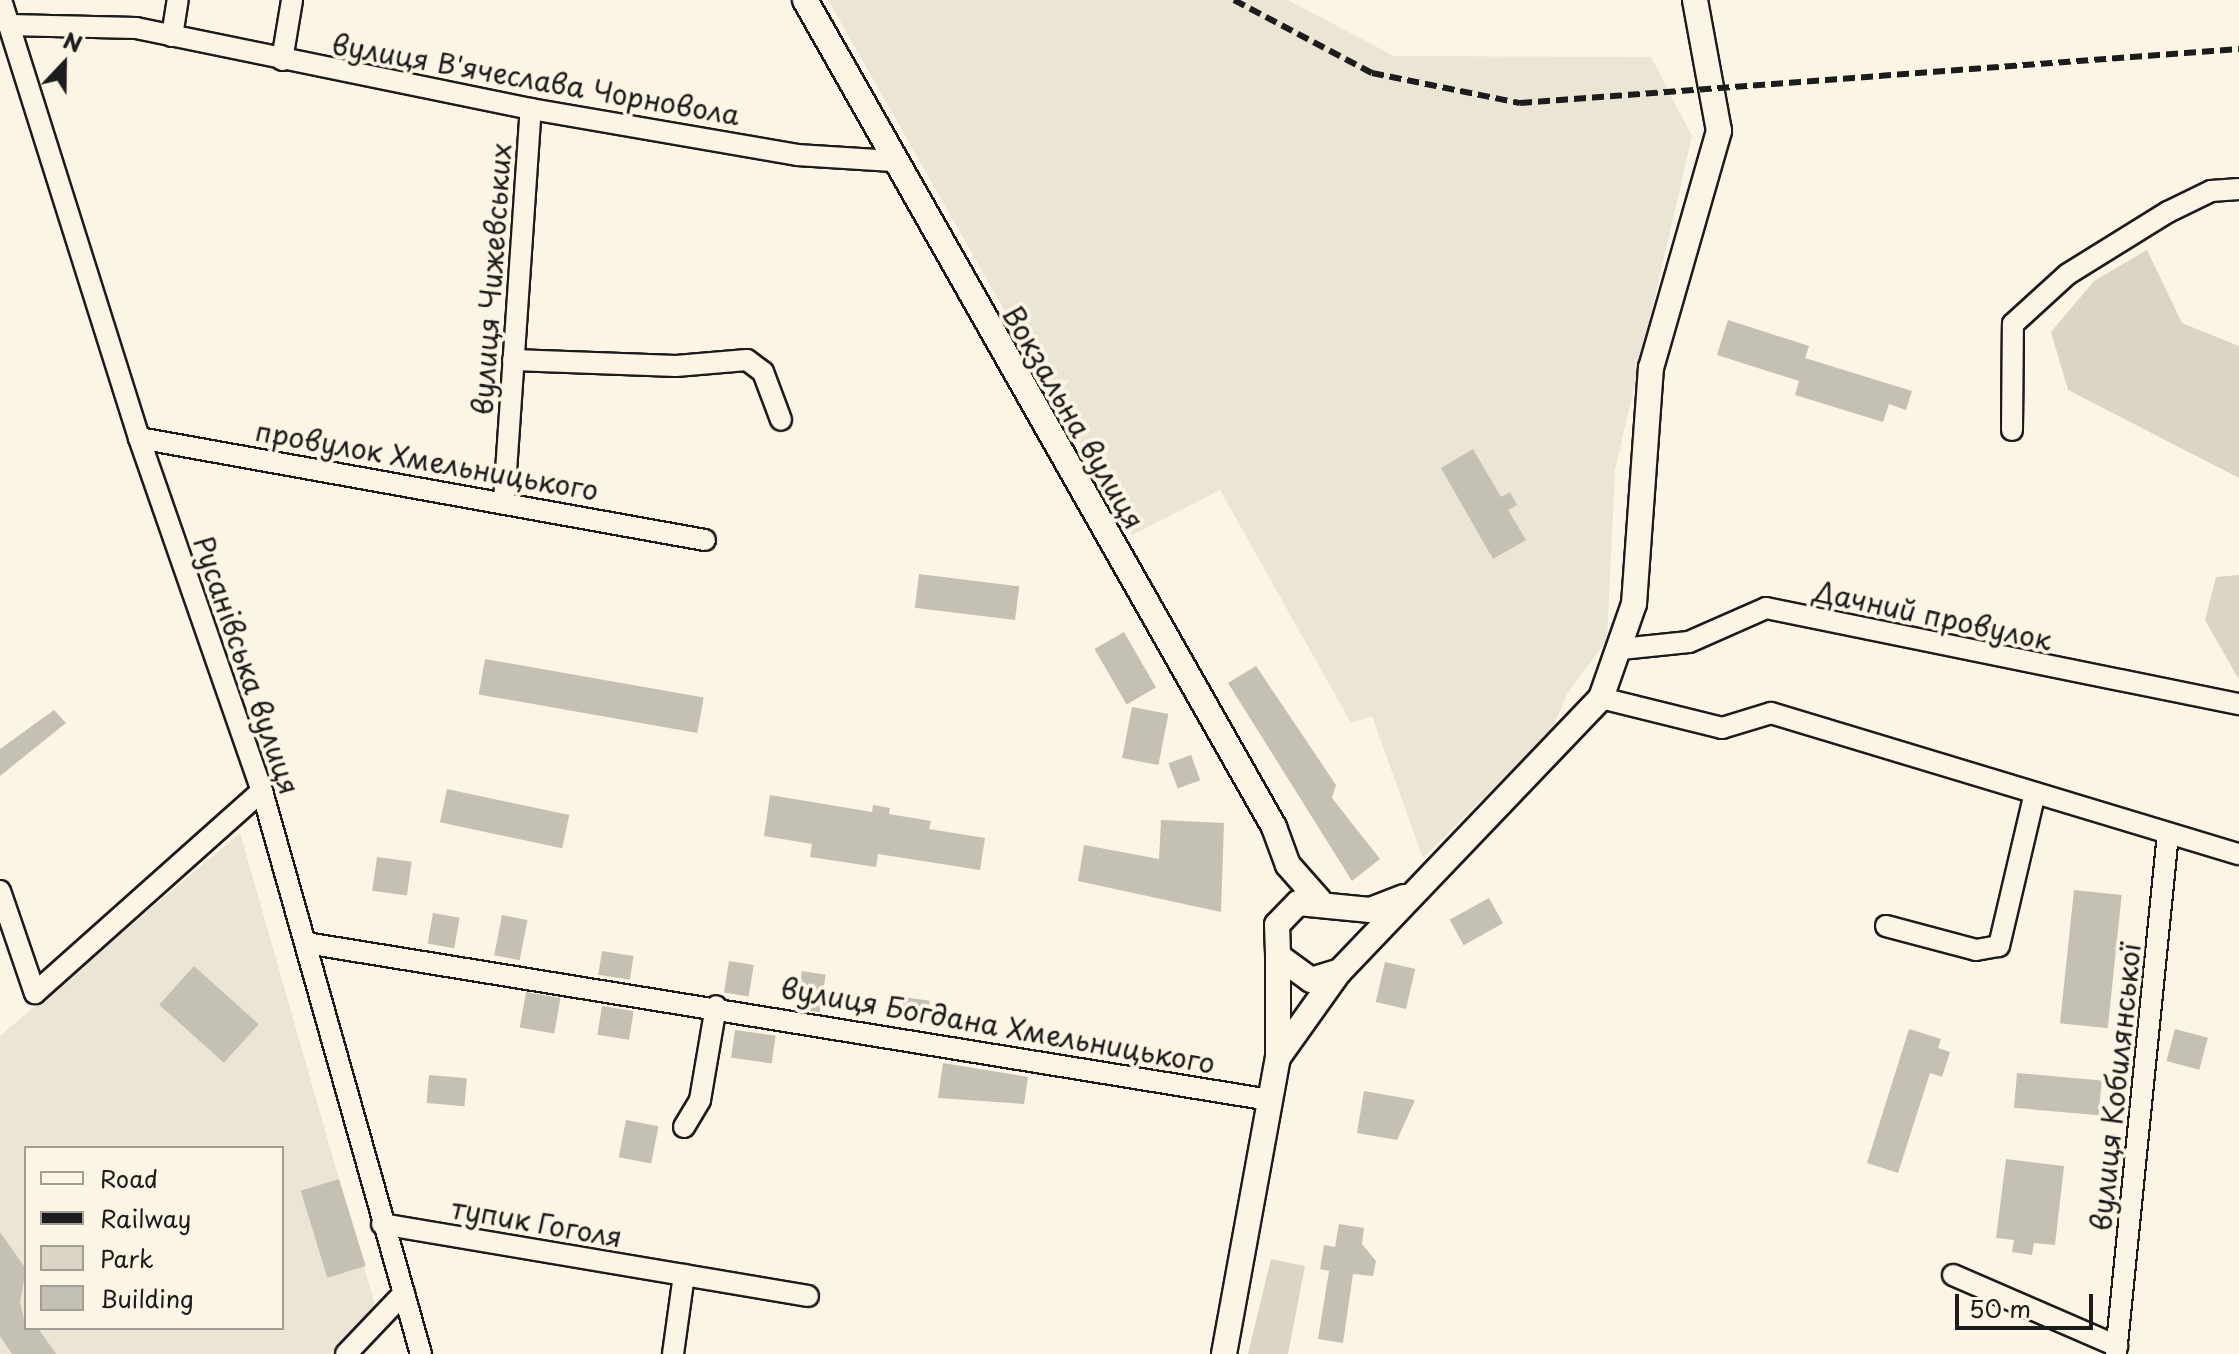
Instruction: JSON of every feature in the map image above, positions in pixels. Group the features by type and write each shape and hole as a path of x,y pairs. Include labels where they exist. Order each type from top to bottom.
{"street":[{"name":"Русанівська вулиця","path":"1,0 139,438 262,791 421,1354"},
{"path":"172,36 178,0"},
{"path":"282,60 292,0"},
{"name":"Вокзальна вулиця","path":"805,0 893,161 1274,827 1288,865 1324,901"},
{"path":"1278,1058 1347,962 1404,897 1601,698 1621,649 1634,604 1651,368 1719,131 1695,0"},
{"name":"вулиця В'ячеслава Чорновола","path":"9,25 136,28 531,109 797,155 893,161"},
{"name":"вулиця Чижевських","path":"504,501 531,109"},
{"path":"2012,430 2013,324 2068,274 2168,212 2211,191 2239,189"},
{"path":"513,360 676,366 747,360 763,372 781,420"},
{"name":"провулок Хмельницького","path":"139,438 504,501 705,540"},
{"name":"Дачний провулок","path":"1621,649 1689,642 1766,608 2239,704"},
{"path":"1601,698 1722,728 1771,713 2239,854"},
{"path":"0,891 35,993 262,791"},
{"path":"1886,926 1976,950 1999,946 2035,793"},
{"name":"вулиця Кобилянської","path":"1953,1275 2116,1350 2168,834"},
{"name":"Вокзальна вулиця","path":"1282,916 1288,865"},
{"path":"1224,1354 1278,1058 1278,956 1282,916 1324,901 1370,910 1404,897"},
{"path":"1324,901 1352,923 1347,962"},
{"name":"вулиця Богдана Хмельницького","path":"306,943 716,1006 1270,1100"},
{"path":"1278,956 1311,980 1347,962"},
{"path":"684,1127 700,1100 716,1006"},
{"name":"тупик Гоголя","path":"382,1224 808,1296"},
{"path":"673,1354 684,1275"},
{"path":"346,1354 404,1293"}],"shaded area":[{"path":"828,0 1288,0 1394,56 1651,57 1692,136 1615,470 1607,640 1567,694 1553,728 1423,858 1372,716 1351,723 1220,490 1132,535"},
{"path":"240,833 375,1305 330,1354 0,1354 0,1036"}],"green space":[{"path":"2147,250 2182,323 2239,346 2239,478 2068,390 2051,332 2094,281"},
{"path":"2239,575 2238,678 2205,620 2216,577"},
{"path":"1271,1259 1305,1266 1288,1354 1248,1354"}],"building":[{"path":"1728,320 1809,346 1805,358 1912,391 1906,410 1889,404 1883,422 1795,395 1799,381 1717,355"},
{"path":"1473,449 1501,497 1510,492 1517,505 1508,510 1526,540 1493,559 1441,468"},
{"path":"919,574 1019,586 1015,620 915,608"},
{"path":"1124,632 1156,687 1127,704 1095,649"},
{"path":"485,659 704,698 697,733 479,694"},
{"path":"1256,666 1336,785 1332,798 1380,859 1352,881 1228,683"},
{"path":"1132,707 1168,714 1158,765 1122,758"},
{"path":"54,710 66,723 0,776 0,749"},
{"path":"1191,755 1200,780 1178,789 1168,763"},
{"path":"447,789 569,815 562,848 440,822"},
{"path":"770,795 872,812 873,805 890,808 889,814 931,821 929,829 985,838 980,870 878,854 876,867 810,857 812,844 764,836"},
{"path":"1161,820 1224,823 1221,912 1078,881 1084,845 1159,859"},
{"path":"377,857 412,862 407,896 372,891"},
{"path":"2074,890 2122,895 2108,1028 2060,1023"},
{"path":"1489,898 1503,923 1464,945 1450,920"},
{"path":"433,913 460,918 454,948 428,944"},
{"path":"502,915 528,920 520,960 494,955"},
{"path":"602,951 634,956 630,980 598,975"},
{"path":"729,961 754,965 749,997 724,993"},
{"path":"1385,962 1415,969 1406,1009 1376,1002"},
{"path":"194,966 259,1024 224,1063 159,1005"},
{"path":"802,971 826,975 820,1012 796,1009"},
{"path":"526,992 560,998 554,1034 520,1027"},
{"path":"903,997 930,1001 927,1020 900,1016"},
{"path":"602,1006 634,1011 629,1040 597,1035"},
{"path":"1909,1029 1941,1039 1938,1048 1950,1052 1942,1077 1930,1073 1898,1173 1867,1163"},
{"path":"2175,1029 2208,1038 2199,1070 2166,1061"},
{"path":"735,1030 776,1036 772,1063 731,1058"},
{"path":"943,1063 1028,1077 1024,1104 938,1098"},
{"path":"2017,1073 2102,1080 2099,1115 2014,1108"},
{"path":"429,1075 467,1078 464,1106 427,1103"},
{"path":"1364,1091 1415,1100 1397,1140 1357,1133"},
{"path":"626,1120 658,1126 651,1164 619,1157"},
{"path":"2006,1159 2064,1166 2055,1245 2034,1243 2032,1255 2012,1252 2014,1240 1996,1238"},
{"path":"339,1179 366,1266 327,1278 301,1191"},
{"path":"1339,1224 1364,1228 1362,1244 1376,1261 1373,1276 1353,1274 1343,1343 1318,1339 1329,1271 1320,1269 1324,1245 1335,1247"},
{"path":"0,1232 24,1266 20,1302 24,1330 39,1330 56,1354 12,1354 0,1336"}],"railway":[{"path":"1234,0 1372,73 1520,103 2239,49"}]}
